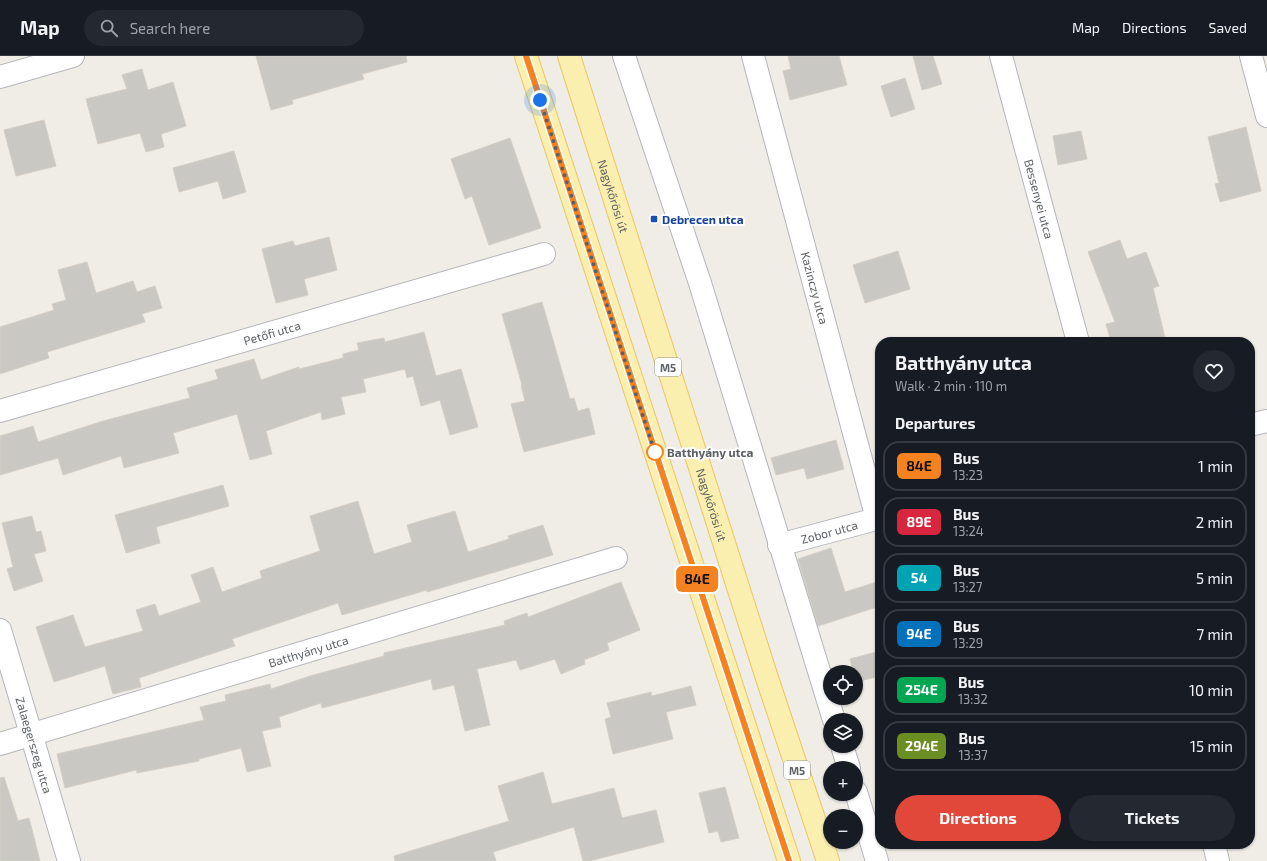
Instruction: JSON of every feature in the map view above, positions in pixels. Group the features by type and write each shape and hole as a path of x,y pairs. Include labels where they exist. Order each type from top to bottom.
{"main road":[{"path":"526,56 789,861"},
{"name":"Nagykőrösi út","path":"569,56 767,678 828,861"}],"street":[{"path":"0,77 73,56"},
{"path":"624,56 700,283 779,545 832,713"},
{"name":"Kazinczy utca","path":"753,56 875,504"},
{"name":"Bessenyei utca","path":"1001,56 1077,337"},
{"path":"1251,56 1267,116"},
{"name":"Petőfi utca","path":"0,411 544,254"},
{"path":"1255,424 1267,421"},
{"name":"Zobor utca","path":"779,545 875,520"},
{"name":"Batthyány utca","path":"0,744 616,558"},
{"name":"Zalaegerszeg utca","path":"0,630 69,861"},
{"path":"859,801 878,861"},
{"path":"1215,849 1218,861"}],"building":[{"path":"256,56 406,56 407,62 362,74 364,79 292,100 293,104 271,110"},
{"path":"788,56 839,56 847,85 790,100 783,71 791,69"},
{"path":"913,56 933,56 942,84 922,90"},
{"path":"142,69 148,90 173,82 186,126 161,134 164,147 146,152 140,133 98,144 86,99 127,89 122,75"},
{"path":"905,78 915,109 891,117 881,86"},
{"path":"44,120 56,166 16,176 4,130"},
{"path":"1246,127 1261,191 1220,202 1215,184 1219,183 1208,137"},
{"path":"1081,131 1087,159 1058,165 1053,136"},
{"path":"510,138 541,228 489,245 472,196 465,199 451,159"},
{"path":"234,151 246,192 223,199 218,181 179,192 173,168"},
{"path":"329,237 337,270 304,279 308,295 276,303 262,249 293,241 295,246"},
{"path":"1120,240 1127,259 1146,252 1159,286 1153,288 1165,337 1110,337 1106,324 1115,322 1088,252"},
{"path":"898,251 910,289 865,303 853,265"},
{"path":"87,262 96,293 133,281 137,292 155,286 162,308 142,314 145,322 47,352 49,358 0,374 0,327 54,310 52,304 66,300 58,270"},
{"path":"542,302 570,399 574,398 578,411 589,408 595,434 524,452 511,404 525,401 502,314"},
{"path":"424,332 436,376 461,369 478,427 450,435 440,400 421,406 413,376 407,378 405,369 363,379 366,392 341,397 345,414 322,420 321,412 266,431 272,454 250,460 237,414 173,433 179,453 124,468 121,456 63,475 58,458 0,475 0,436 33,426 38,442 103,421 190,398 187,388 218,379 215,370 254,359 261,380 299,367 299,369 343,358 343,354 359,350 357,343 384,338 385,342"},
{"path":"836,440 844,469 807,479 804,468 776,475 771,458"},
{"path":"223,485 229,506 156,527 160,543 126,553 115,515"},
{"path":"358,501 374,554 412,542 407,525 455,511 468,552 509,539 508,536 543,525 553,555 342,615 338,603 232,639 235,646 139,678 141,687 113,694 105,666 54,682 36,627 73,615 85,647 143,631 136,610 155,604 159,616 201,602 191,575 213,567 222,592 262,578 260,571 320,551 310,516"},
{"path":"32,516 36,532 41,531 46,551 34,554 43,581 14,591 7,569 13,567 2,523"},
{"path":"831,548 845,592 875,583 875,608 818,626 798,559"},
{"path":"621,582 640,630 607,643 609,650 584,660 585,664 561,674 555,659 520,670 516,660 477,669 490,725 465,731 454,685 433,690 431,679 322,708 321,703 279,717 281,727 262,731 271,766 247,772 241,748 199,759 199,761 137,773 136,770 65,788 57,754 204,720 200,707 226,701 225,695 270,684 271,689 310,676 384,656 384,653 505,625 504,621 527,613 528,617"},
{"path":"875,652 875,677 863,680 863,665 851,665 850,659"},
{"path":"691,686 696,705 666,712 673,739 613,754 605,719 611,717 607,703 651,692 652,696"},
{"path":"543,772 552,804 614,788 622,818 656,810 664,842 589,861 583,861 574,827 493,852 496,861 395,861 394,856 509,821 498,786"},
{"path":"4,777 18,821 29,818 40,861 0,861 0,778"},
{"path":"725,787 739,838 721,842 718,831 709,833 699,793"}],"bus line":[{"name":"84E","path":"526,56 789,861"}],"place":[{"name":"Debrecen utca","path":"654,219"},
{"name":"Batthyány utca","path":"655,452"}],"route":[{"path":"540,100 656,456 655,452"}]}
